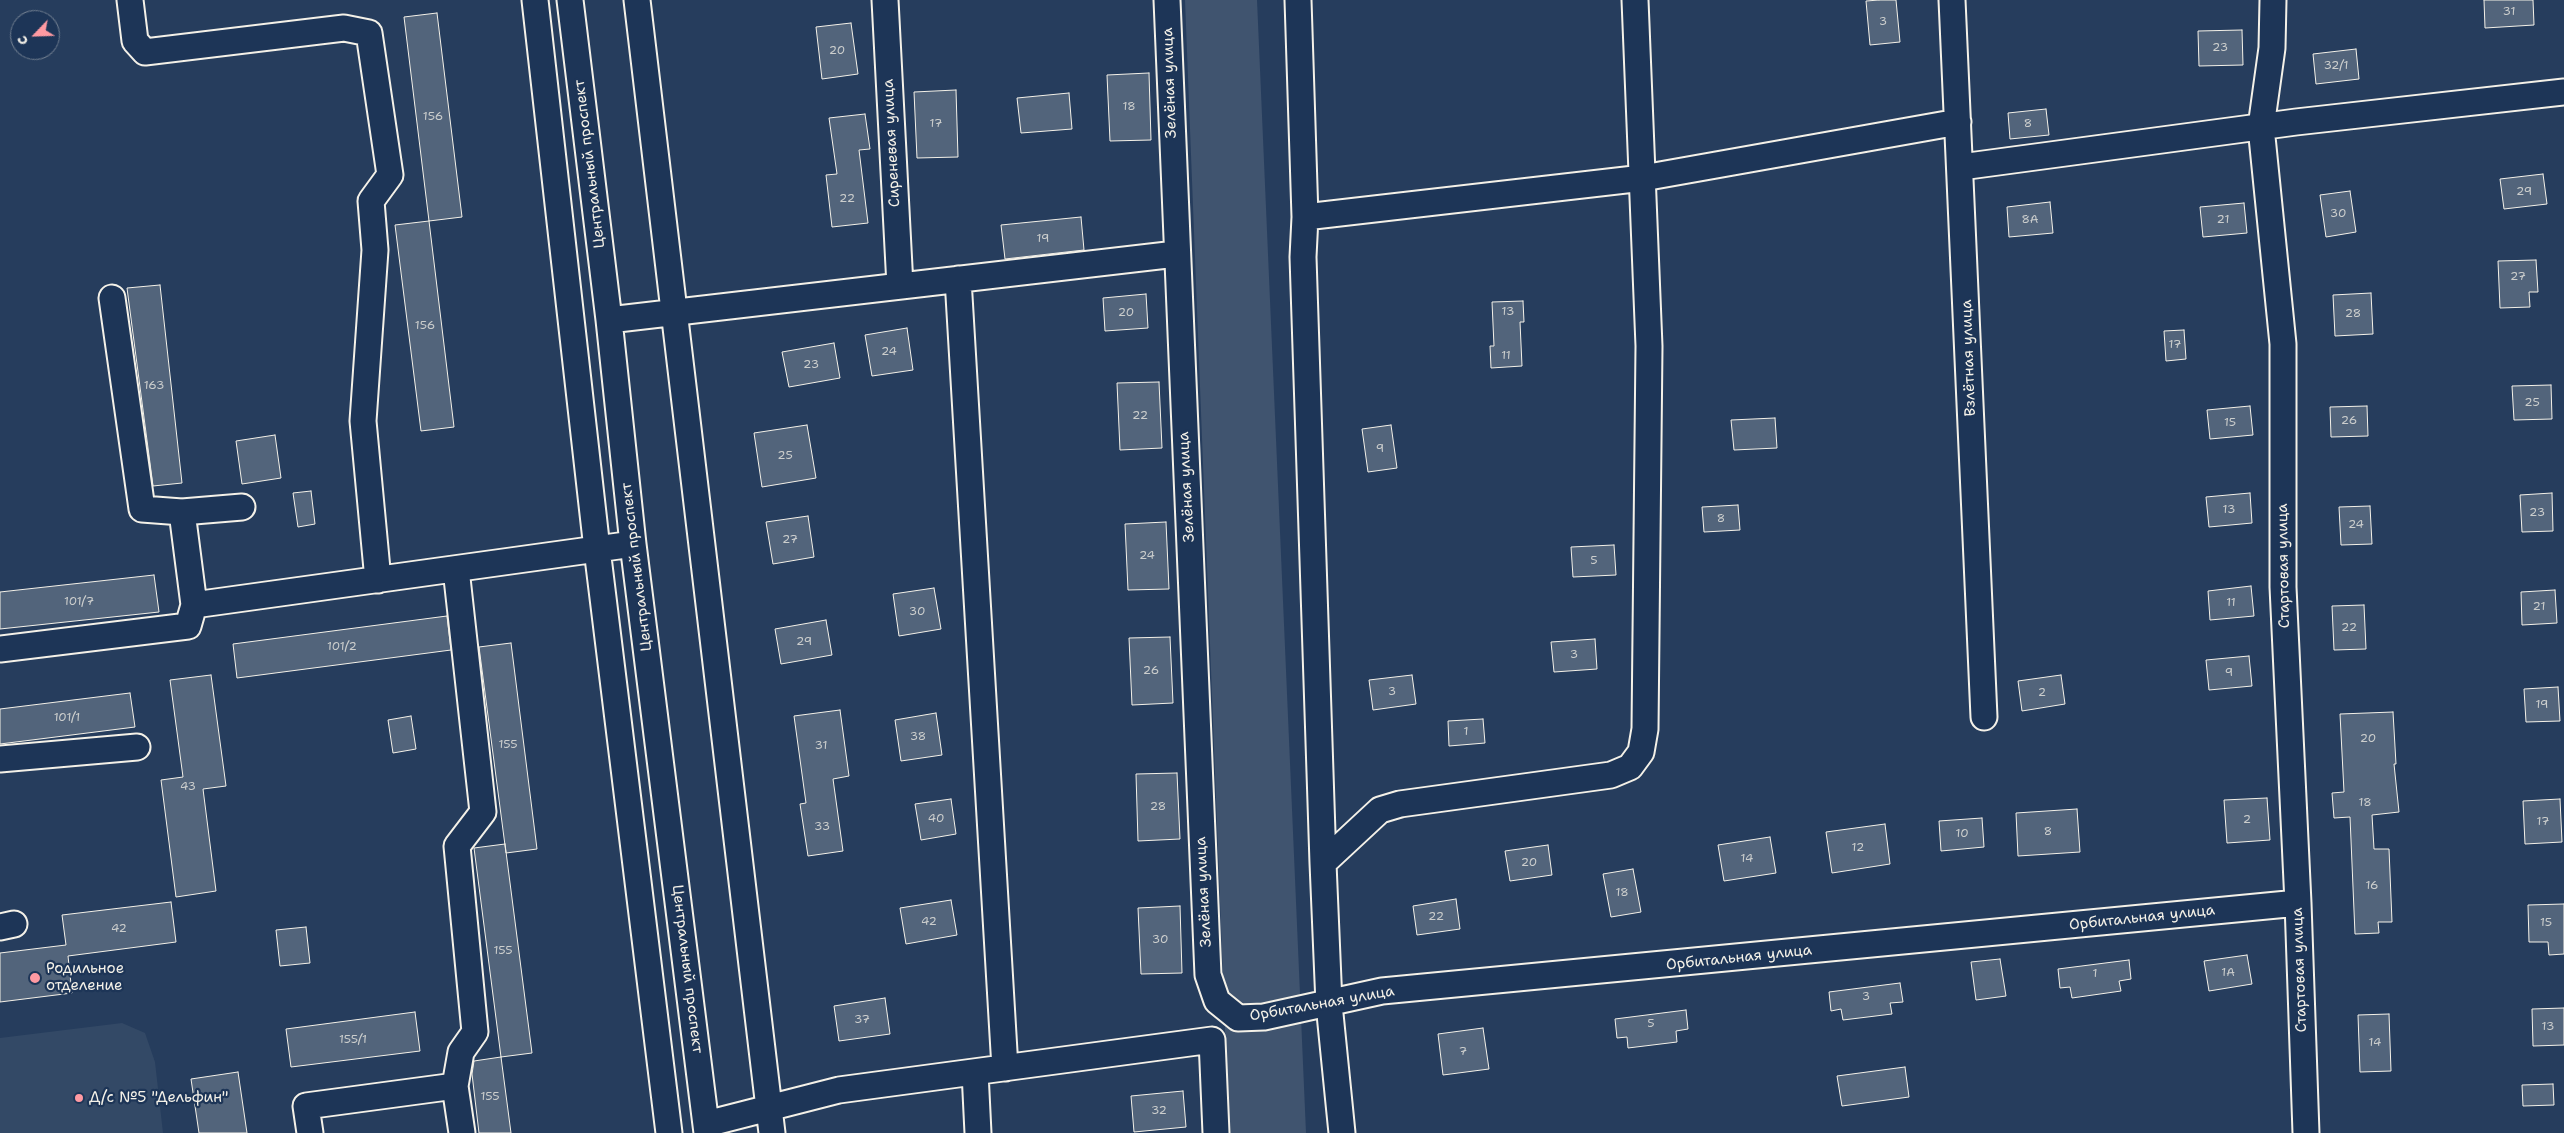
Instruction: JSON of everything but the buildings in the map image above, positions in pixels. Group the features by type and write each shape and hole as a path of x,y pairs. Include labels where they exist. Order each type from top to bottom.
{"street":[{"path":"130,0 135,41 145,52 344,28 369,33 390,175 371,201 375,250 363,421 378,580"},
{"path":"534,0 597,549 669,1133"},
{"name":"Центральный проспект","path":"570,0 609,320 633,544 707,1129"},
{"path":"637,0 772,1133"},
{"name":"Сиреневая улица","path":"885,0 900,286"},
{"name":"Зелёная улица","path":"1167,0 1176,254 1208,974 1217,1001"},
{"path":"1298,0 1305,218 1303,257 1323,863 1329,1004 1342,1133"},
{"path":"1323,863 1380,810 1400,804 1611,775 1630,767 1641,752 1645,729 1649,346 1635,0"},
{"name":"Взлётная улица","path":"1952,0 1961,167 1984,717"},
{"name":"Стартовая улица","path":"2273,0 2272,48 2261,127 2283,344 2282,587 2298,903 2306,1133"},
{"path":"1961,167 2261,127 2564,92"},
{"path":"1305,218 1643,178 1958,122"},
{"path":"609,320 1176,254"},
{"path":"958,279 1005,1068"},
{"path":"112,298 142,510 182,512 242,507"},
{"path":"0,649 188,626 194,605 182,512"},
{"path":"194,605 633,544"},
{"path":"456,569 483,812 457,846 475,1032 461,1052 456,1086 462,1133"},
{"path":"0,759 137,747"},
{"name":"Орбитальная улица","path":"1217,1001 1238,1018 1264,1018 1382,991 2298,903"},
{"path":"1216,1133 1212,1040 1217,1001"},
{"path":"707,1129 768,1108 839,1090 1212,1040"},
{"path":"975,1072 978,1133"},
{"path":"310,1133 306,1106 456,1086"}],"shaded area":[{"path":"1185,0 1257,0 1306,1133 1229,1133"},
{"name":"Д/c №5 \"Дельфин\"","path":"122,1023 145,1033 155,1062 163,1133 0,1133 0,1038"}],"place":[{"name":"Родильное отделение","path":"35,978"},
{"name":"Д/c №5 \"Дельфин\"","path":"79,1098"}]}
